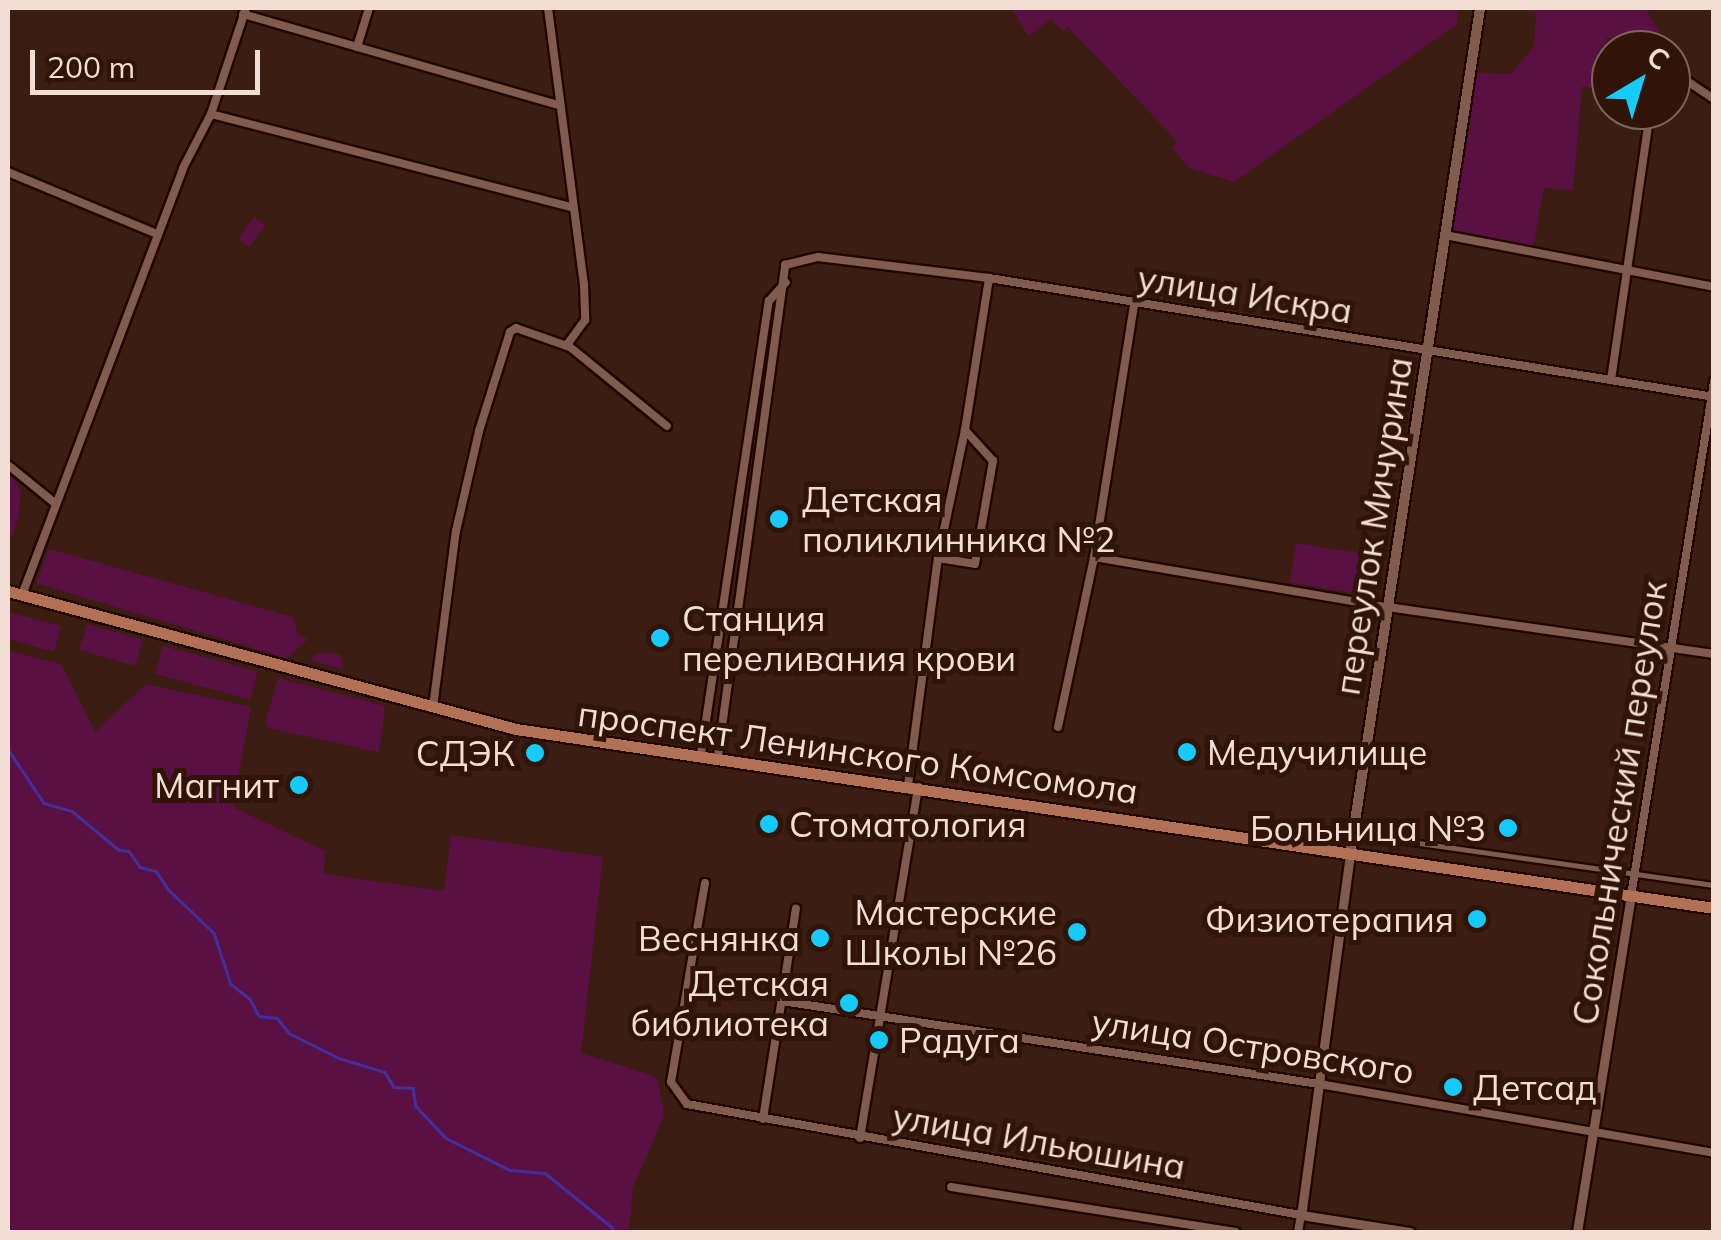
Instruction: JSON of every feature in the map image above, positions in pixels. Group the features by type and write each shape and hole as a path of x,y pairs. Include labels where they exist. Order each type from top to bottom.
{"main road":[{"name":"переулок Мичурина","path":"1350,854 1480,8"},
{"name":"проспект Ленинского Комсомола","path":"8,591 434,707 564,738 718,756 1714,908"}],"street":[{"path":"358,48 369,8"},
{"path":"548,8 570,207 584,284 584,320 566,346"},
{"path":"22,595 157,234 211,114 245,11 559,106"},
{"path":"1691,84 1714,99"},
{"path":"211,114 570,207"},
{"path":"1611,380 1630,271 1648,130"},
{"path":"8,172 157,234"},
{"path":"1445,235 1714,287"},
{"name":"улица Искра","path":"786,282 785,265 818,257 990,278 1134,305 1712,397"},
{"path":"860,1138 913,786 938,558 965,430 990,278"},
{"path":"701,754 769,301 786,282"},
{"path":"718,756 786,282"},
{"path":"1058,727 1094,556 1134,305"},
{"path":"434,707 456,531 506,340 516,328 566,346 666,426"},
{"name":"Сокольнический переулок","path":"1577,1232 1714,382"},
{"path":"938,558 974,564 993,461 965,430"},
{"path":"8,465 56,504"},
{"path":"1094,556 1388,607 1714,654"},
{"path":"1354,834 1714,885"},
{"name":"переулок Мичурина","path":"1298,1232 1350,854"},
{"name":"улица Ильюшина","path":"706,882 671,1082 687,1104 860,1138 1410,1232"},
{"path":"763,1119 796,909"},
{"name":"улица Островского","path":"782,1001 1319,1084 1714,1152"},
{"path":"950,1186 1235,1232"}],"shaded area":[{"path":"1012,8 1458,8 1457,24 1234,182 1189,168 1172,148 1177,141 1068,27 1063,31 1051,19 1028,36"},
{"path":"1512,8 1645,8 1659,30 1591,30 1591,88 1582,86 1573,190 1544,188 1533,247 1448,233 1474,73 1511,74 1534,46 1536,13"},
{"path":"254,217 265,225 249,247 238,239"},
{"path":"8,470 21,491 19,516 8,546"},
{"path":"1296,543 1376,556 1370,595 1290,583"},
{"path":"49,549 293,617 298,635 308,639 287,658 36,583"},
{"path":"8,612 61,626 54,652 8,639"},
{"path":"87,624 143,640 135,666 80,650"},
{"path":"163,646 258,671 250,699 155,674"},
{"path":"8,651 61,664 95,732 146,684 251,707 233,807 325,851 324,874 444,891 451,835 603,857 581,1053 657,1077 664,1115 633,1188 629,1232 8,1232"},
{"path":"315,654 341,655 343,669 310,660"},
{"path":"278,678 385,706 379,752 268,728 265,723"}],"waterway":[{"path":"8,749 44,803 72,811 119,850 129,851 140,867 156,871 169,890 214,933 231,984 250,999 259,1016 277,1018 289,1033 339,1058 385,1072 394,1087 413,1088 416,1106 446,1138 510,1170 545,1173 613,1228"}],"place":[{"name":"Детская поликлинника №2","path":"779,519"},
{"name":"Станция переливания крови","path":"660,638"},
{"name":"Медучилище","path":"1187,752"},
{"name":"СДЭК","path":"535,753"},
{"name":"Магнит","path":"299,785"},
{"name":"Стоматология","path":"769,824"},
{"name":"Больница №3","path":"1508,828"},
{"name":"Физиотерапия","path":"1477,919"},
{"name":"Мастерские Школы №26","path":"1077,932"},
{"name":"Веснянка","path":"820,938"},
{"name":"Детская библиотека","path":"849,1003"},
{"name":"Радуга","path":"879,1040"},
{"name":"Детсад","path":"1453,1087"}]}
